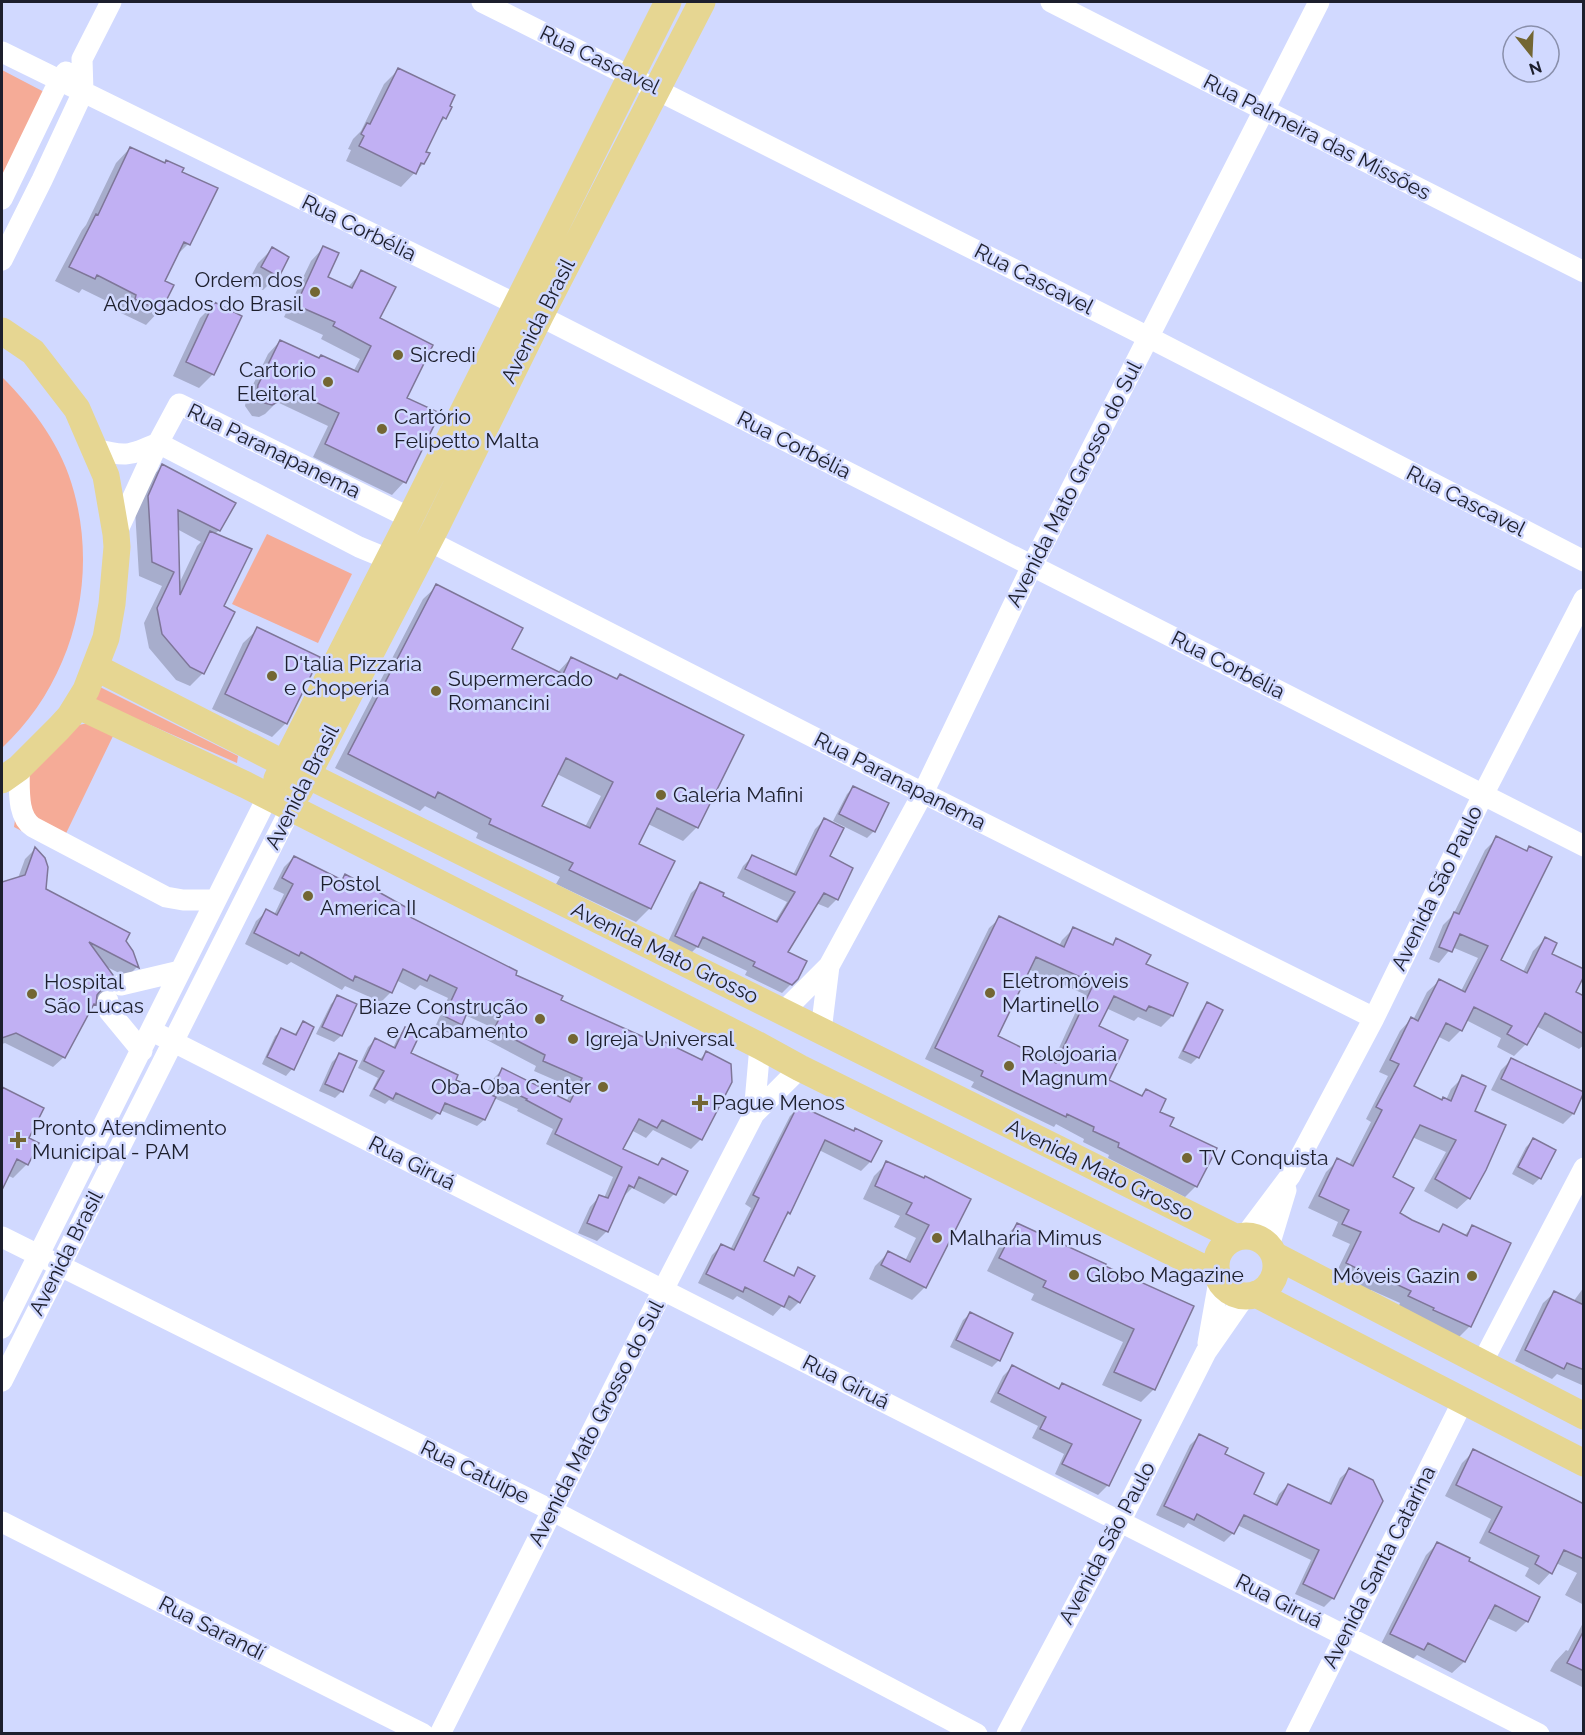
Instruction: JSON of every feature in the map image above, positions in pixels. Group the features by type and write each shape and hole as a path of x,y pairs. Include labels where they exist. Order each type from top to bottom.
{"main road":[{"name":"Avenida Brasil","path":"280,802 388,559 668,2"},
{"name":"Avenida Brasil","path":"296,770 429,541 540,316 702,2"},
{"path":"2,331 33,352 77,409 106,476 116,534 112,604 106,638 95,667 77,705 44,744 10,774"},
{"name":"Avenida Mato Grosso","path":"95,667 296,770 821,1031 1256,1244 1584,1416"},
{"name":"Avenida Mato Grosso","path":"77,705 280,802 800,1068 1218,1278"},
{"path":"1250,1295 1263,1290 1273,1278 1276,1263 1256,1244 1227,1242 1217,1256 1218,1278 1231,1293 1250,1295 1584,1463"}],"street":[{"path":"2,199 59,81 63,74 82,59 111,2"},
{"name":"Rua Cascavel","path":"482,2 1148,337 1584,561"},
{"name":"Rua Palmeira das Missões","path":"1051,2 1584,272"},
{"name":"Avenida Mato Grosso do Sul","path":"829,966 923,793 1032,566 1319,2"},
{"name":"Rua Corbélia","path":"2,51 540,316 1584,846"},
{"path":"2,260 83,92 82,59"},
{"name":"Rua Paranapanema","path":"116,534 158,443 179,404 410,518"},
{"path":"95,449 117,456 158,443 359,547 388,559"},
{"name":"Rua Paranapanema","path":"429,541 923,793 1374,1018"},
{"name":"Avenida São Paulo","path":"1256,1244 1374,1018 1483,795 1584,599"},
{"path":"10,774 26,822 33,827 166,897 183,900 215,900"},
{"name":"Avenida Brasil","path":"2,1328 152,1031 215,900 280,802"},
{"name":"Avenida Brasil","path":"2,1381 173,1042 280,802"},
{"path":"783,1012 829,966"},
{"path":"821,1031 829,966"},
{"path":"142,1051 109,1011 114,993 180,971"},
{"name":"Rua Giruá","path":"152,1031 1121,1520 1539,1734"},
{"path":"754,1114 760,1046"},
{"path":"754,1114 800,1068"},
{"name":"Avenida Mato Grosso do Sul","path":"440,1734 754,1114"},
{"path":"1482,1363 1584,1168"},
{"name":"Rua Catuípe","path":"2,1237 553,1511 977,1734"},
{"name":"Avenida São Paulo","path":"1206,1352 1218,1278"},
{"name":"Avenida São Paulo","path":"1006,1734 1121,1520 1206,1352 1250,1295"},
{"name":"Avenida Santa Catarina","path":"1296,1734 1463,1401"},
{"name":"Rua Sarandí","path":"2,1522 423,1734"}],"shaded area":[{"path":"2,70 48,94 2,182"},
{"path":"2,377 36,416 63,460 74,492 81,527 83,561 80,596 73,630 62,663 46,694 26,722 2,748"},
{"path":"267,534 352,574 318,643 232,604"},
{"path":"98,686 238,756 237,763 91,699"},
{"path":"89,723 114,734 58,850 14,827 20,784 73,726"}],"building":[{"path":"398,68 455,95 446,119 443,117 426,152 430,153 424,164 421,163 416,174 359,146 364,136 361,134 367,123 370,124"},
{"path":"130,147 165,163 166,160 184,168 182,172 218,188 190,245 184,242 165,281 174,285 161,311 135,299 136,295 97,275 95,279 69,267 96,214 98,215"},
{"path":"323,246 339,253 328,277 352,288 361,270 396,287 380,318 433,345 407,398 440,413 406,483 325,444 339,413 290,390 280,401 272,405 265,403 257,393 258,385 280,340 319,358 321,355 358,372 371,346 333,326 335,322 296,305"},
{"path":"272,247 289,257 279,277 261,267"},
{"path":"214,302 242,316 214,375 186,362"},
{"path":"162,464 236,503 220,531 178,510 180,595 210,531 252,549 224,606 235,612 204,674 190,667 162,634 157,608 174,572 152,562 148,496"},
{"path":"436,584 523,628 512,649 563,674 571,657 617,679 620,674 744,735 698,828 657,808 639,844 675,861 651,909 569,870 573,863 489,824 491,819 438,792 435,798 348,754","holes":["566,758 613,782 590,828 542,806"]},
{"name":"D'talia Pizzaria e Choperia","path":"257,627 320,657 287,724 225,694"},
{"path":"853,786 889,803 875,832 839,814"},
{"path":"824,818 844,828 830,856 853,868 838,900 824,893 788,952 807,961 798,979 792,985 753,966 755,962 703,937 698,947 675,936 700,882 724,893 723,896 777,922 795,892 745,869 752,855 796,875"},
{"path":"1496,836 1527,851 1529,846 1552,857 1501,960 1527,973 1545,937 1557,943 1552,954 1584,969 1584,976 1576,992 1584,996 1584,1034 1545,1013 1527,1045 1507,1034 1512,1026 1474,1007 1462,1031 1446,1023 1414,1086 1442,1100 1443,1097 1451,1101 1462,1075 1486,1086 1475,1111 1506,1125 1470,1199 1435,1179 1456,1140 1420,1125 1393,1177 1414,1188 1400,1213 1412,1220 1439,1232 1443,1224 1467,1236 1472,1225 1511,1243 1471,1327 1408,1296 1411,1291 1383,1278 1382,1281 1346,1263 1361,1232 1342,1224 1349,1210 1319,1196 1337,1158 1353,1166 1382,1110 1376,1107 1399,1064 1390,1060 1411,1017 1418,1021 1439,979 1465,992 1488,946 1460,934 1452,952 1439,947 1454,912 1459,914"},
{"path":"35,847 45,858 48,867 46,889 130,933 126,941 133,951 139,968 89,942 113,975 109,981 109,989 101,990 97,995 96,1005 94,1004 65,1058 16,1033 2,1038 2,882 25,875"},
{"path":"294,856 342,880 345,874 384,895 411,910 408,916 517,971 516,975 563,996 561,1000 657,1043 659,1039 702,1060 706,1051 731,1064 732,1082 702,1140 662,1120 657,1128 639,1119 623,1149 658,1165 662,1158 688,1171 676,1195 639,1177 634,1188 629,1185 608,1232 587,1223 599,1195 608,1198 622,1167 555,1134 562,1119 495,1084 502,1068 570,1102 582,1078 543,1061 545,1055 494,1029 500,1017 471,1003 462,1025 444,1016 457,988 430,975 427,981 403,969 392,993 355,976 353,981 301,952 299,956 254,933 266,909 277,915 293,884 282,878"},
{"path":"999,916 1064,947 1073,927 1113,945 1116,938 1151,955 1146,964 1188,983 1173,1016 1149,1006 1146,1011 1114,996 1099,1026 1128,1040 1109,1080 1142,1096 1146,1089 1166,1099 1160,1112 1174,1118 1170,1126 1217,1148 1197,1187 1118,1147 1119,1143 1093,1131 1094,1127 1067,1114 1066,1117 981,1076 983,1071 935,1048","holes":["1036,957 1094,983 1056,1063 998,1036"]},
{"path":"337,995 357,1004 342,1036 322,1027"},
{"path":"1207,1002 1223,1010 1199,1058 1183,1051"},
{"path":"303,1021 314,1027 294,1070 267,1057 281,1028 296,1035"},
{"path":"405,1027 420,1034 411,1053 458,1075 456,1080 496,1097 485,1120 445,1103 440,1114 396,1093 393,1099 374,1089 384,1071 364,1061 375,1038 395,1048"},
{"path":"339,1053 357,1061 343,1092 325,1084"},
{"path":"1511,1058 1584,1092 1574,1114 1501,1079"},
{"name":"Pronto Atendimento Municipal - PAM","path":"2,1087 44,1108 29,1138 39,1143 28,1165 17,1159 2,1190"},
{"path":"798,1105 854,1131 855,1128 882,1141 871,1162 825,1140 790,1214 788,1212 764,1261 794,1276 798,1267 815,1276 800,1303 789,1296 784,1307 745,1287 743,1292 706,1274 721,1244 734,1250 759,1198 753,1195"},
{"path":"1533,1138 1556,1150 1541,1179 1518,1167"},
{"name":"Malharia Mimus","path":"886,1161 924,1178 925,1176 971,1199 926,1288 881,1265 888,1251 910,1262 929,1225 906,1214 912,1203 875,1186"},
{"path":"1017,1223 1194,1306 1155,1390 1114,1372 1134,1329 1043,1287 1046,1281 999,1258"},
{"path":"1554,1291 1584,1305 1584,1370 1567,1363 1564,1369 1525,1350"},
{"path":"970,1312 1013,1333 1000,1361 956,1340"},
{"path":"1012,1365 1059,1389 1062,1383 1141,1420 1109,1486 1062,1464 1072,1444 1040,1429 1046,1417 998,1393"},
{"path":"1199,1434 1228,1448 1225,1454 1264,1473 1254,1494 1277,1505 1288,1484 1331,1504 1349,1468 1373,1480 1383,1501 1334,1599 1303,1584 1319,1550 1244,1515 1234,1534 1197,1514 1194,1520 1164,1506"},
{"path":"1473,1449 1584,1504 1584,1559 1564,1550 1552,1574 1535,1564 1539,1556 1489,1532 1502,1507 1456,1485"},
{"path":"1437,1542 1540,1597 1528,1622 1495,1605 1465,1662 1428,1643 1424,1650 1390,1634"},
{"path":"1584,1630 1584,1671 1567,1663"}],"place":[{"name":"Ordem dos Advogados do Brasil","path":"315,292"},
{"name":"Sicredi","path":"398,355"},
{"name":"Cartorio Eleitoral","path":"328,382"},
{"name":"Cartório Felipetto Malta","path":"382,429"},
{"name":"D'talia Pizzaria e Choperia","path":"272,676"},
{"name":"Supermercado Romancini","path":"436,691"},
{"name":"Galeria Mafini","path":"661,795"},
{"name":"Postol America II","path":"308,896"},
{"name":"Eletromóveis Martinello","path":"990,993"},
{"name":"Hospital São Lucas","path":"32,994"},
{"name":"Biaze Construção e Acabamento","path":"540,1019"},
{"name":"Igreja Universal","path":"573,1039"},
{"name":"Rolojoaria Magnum","path":"1009,1066"},
{"name":"Oba-Oba Center","path":"603,1087"},
{"name":"Pague Menos","path":"700,1103"},
{"name":"Pronto Atendimento Municipal - PAM","path":"18,1140"},
{"name":"TV Conquista","path":"1187,1158"},
{"name":"Malharia Mimus","path":"937,1238"},
{"name":"Globo Magazine","path":"1074,1275"},
{"name":"Móveis Gazin","path":"1472,1276"}]}
